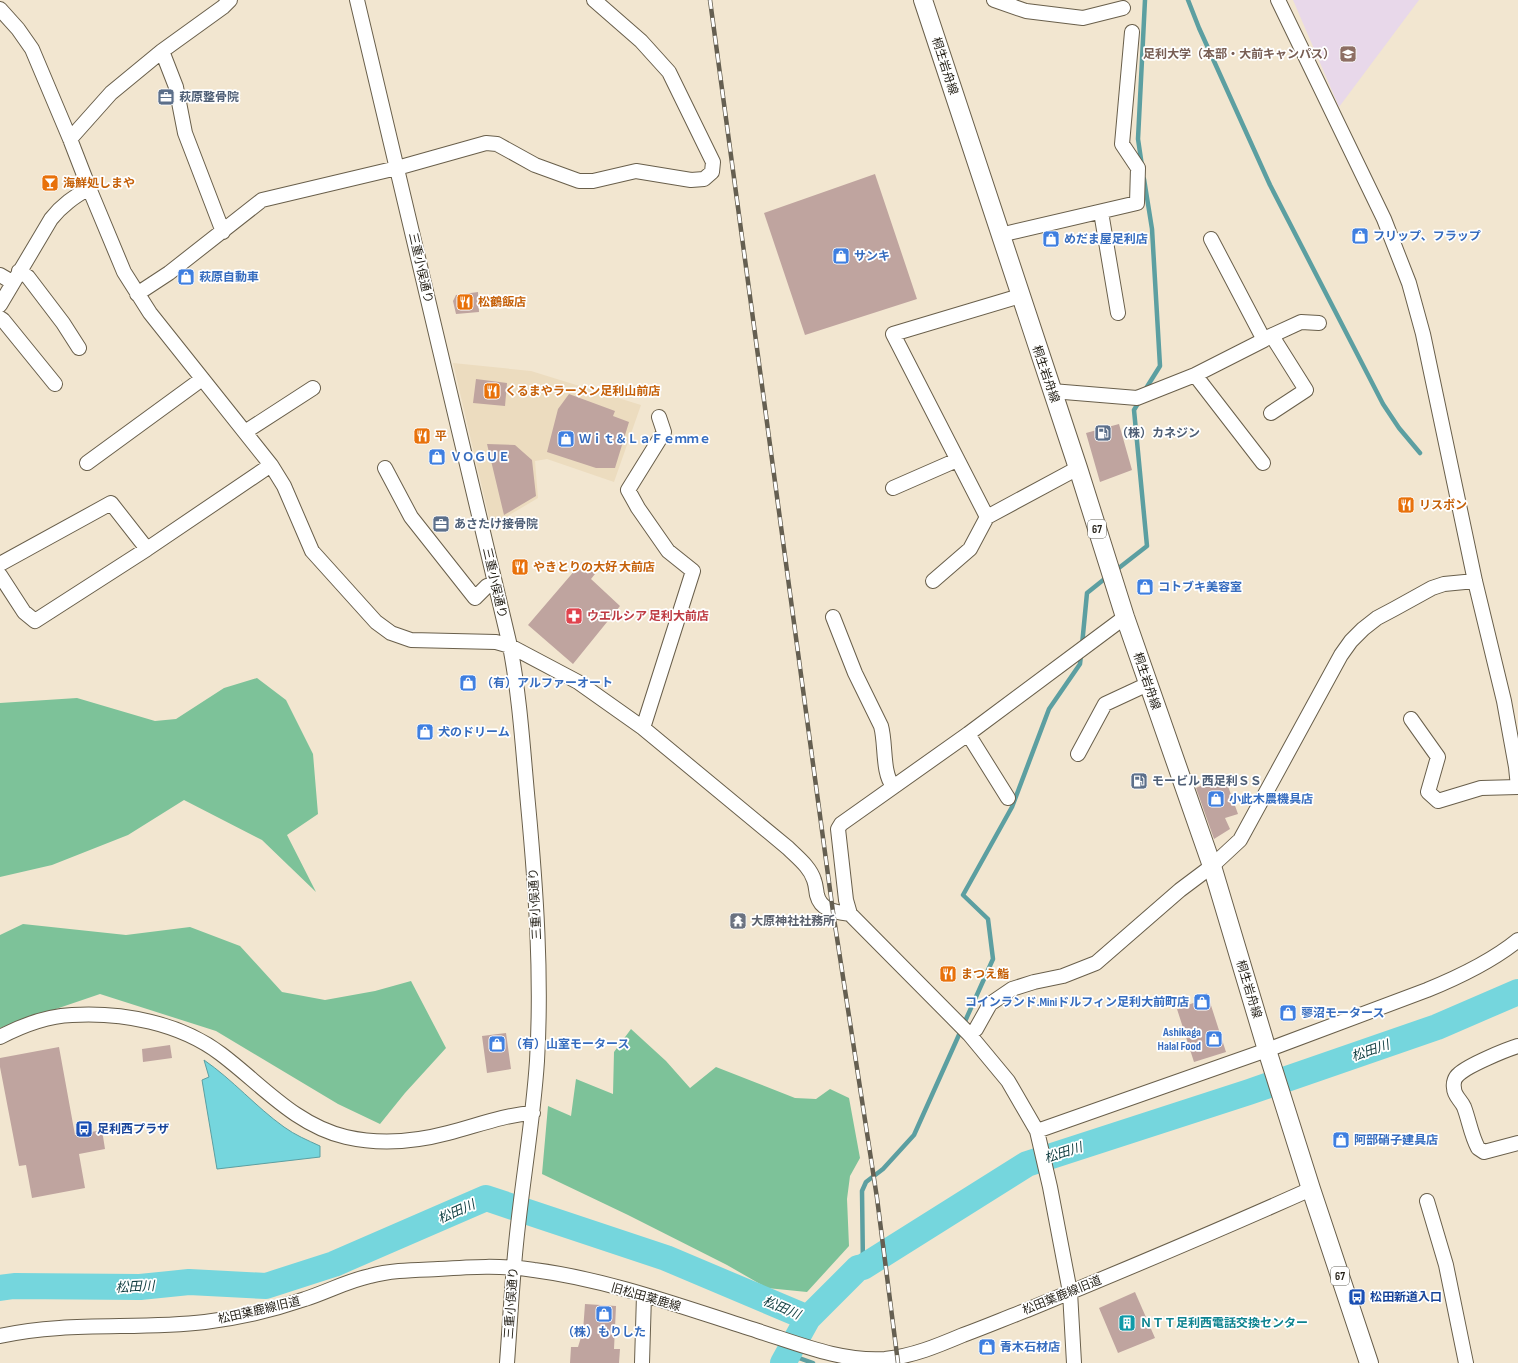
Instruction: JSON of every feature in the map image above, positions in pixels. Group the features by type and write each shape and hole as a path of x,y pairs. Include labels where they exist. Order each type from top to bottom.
{"main road":[{"name":"桐生岩舟線","path":"923,0 1078,468 1125,617 1212,866 1311,1189 1369,1363"}],"street":[{"path":"70,139 111,93 162,51 223,7 230,0"},
{"name":"三重小俣通り","path":"358,0 510,646 516,677 531,839 538,969 537,1058 533,1113 516,1243 507,1363"},
{"path":"137,294 169,273 262,200 397,168 486,143 497,144 535,165 579,181 593,181 636,171 691,180 704,179 712,172 713,162 669,72 641,41 594,0"},
{"path":"994,0 1026,11 1083,18 1123,8"},
{"path":"1278,0 1384,219 1409,283 1428,354 1475,582 1504,701 1516,767 1518,787 1481,788 1438,801 1428,792 1438,757 1411,719"},
{"path":"0,9 18,29 32,49 124,272 137,294 150,314 271,465 284,486 312,551 376,622 391,633 411,640 496,642 510,646 578,682 643,728 782,843 806,866 814,880 817,897 824,907 833,912 850,914"},
{"path":"1000,236 1137,203 1138,168 1122,144 1132,32"},
{"path":"162,51 176,87 186,133 223,232"},
{"path":"0,304 51,219 61,207 89,188"},
{"path":"1101,212 1118,313"},
{"path":"1211,238 1268,338 1306,390 1271,413"},
{"path":"0,275 16,277 28,276 63,323 79,348"},
{"path":"987,517 956,460 893,334 1020,296"},
{"path":"0,318 54,384"},
{"path":"1052,391 1137,398 1195,375 1301,322 1318,323"},
{"path":"1195,375 1263,463"},
{"path":"87,463 202,379"},
{"path":"246,432 313,388"},
{"path":"643,728 693,571 668,551 638,508 628,490 664,432 659,417"},
{"path":"893,488 956,460"},
{"path":"0,575 24,612 35,621 147,549 271,465"},
{"path":"385,468 411,517 475,598 487,586 494,583"},
{"path":"933,581 970,549 987,517 1078,468"},
{"path":"0,564 111,503 147,549"},
{"path":"970,1034 976,1029 990,1004 1012,989 1034,982 1063,976 1096,963 1180,890 1212,866 1240,840 1341,655 1351,641 1363,629 1377,618 1432,588 1444,584 1475,582"},
{"path":"833,617 855,673 881,726 888,776 893,786"},
{"path":"1074,1363 1070,1292 1050,1187 1038,1136 1008,1081 970,1034 850,914 846,900 838,829 841,824 968,734 1125,617"},
{"path":"1078,754 1106,704 1148,684"},
{"path":"968,734 1008,798"},
{"path":"1038,1136 1269,1054 1450,981 1490,960 1518,940"},
{"path":"0,1037 29,1025 71,1015 122,1017 153,1023 179,1031 208,1045 275,1099 307,1122 324,1130 364,1141 384,1142 413,1140 447,1133 500,1118 518,1114 533,1113"},
{"path":"1518,1046 1508,1048 1465,1069 1458,1075 1454,1082 1454,1089 1456,1095 1463,1104 1478,1148 1484,1152 1518,1145"},
{"name":"松田葉鹿線旧道","path":"777,1337 804,1346 859,1359 880,1359 913,1355 1070,1292 1311,1189"},
{"path":"1427,1201 1446,1265 1466,1363"},
{"name":"松田葉鹿線旧道","path":"0,1336 24,1330 68,1327 137,1327 204,1322 244,1316 301,1301 344,1283 371,1275 402,1271 514,1267"},
{"name":"旧松田葉鹿線","path":"514,1267 587,1280 644,1294 777,1337"},
{"path":"642,1363 644,1294"}],"shaded area":[{"name":"足利大学（本部・大前キャンパス）","path":"1293,0 1419,0 1339,107"},
{"path":"453,363 531,371 641,405 614,482 547,459 535,461 538,498 491,526"}],"green space":[{"path":"257,678 286,700 313,754 318,814 287,835 316,892 262,840 184,800 128,835 52,865 0,877 0,703 77,698 155,721 176,719 224,688"},
{"path":"23,924 126,935 190,927 240,946 282,992 325,1000 375,991 411,981 446,1048 405,1093 380,1124 338,1104 216,1031 100,994 0,1028 0,935"},
{"path":"631,1029 666,1061 690,1088 716,1067 795,1098 816,1099 830,1089 849,1098 860,1158 850,1176 847,1199 849,1246 807,1292 767,1288 727,1265 542,1174 548,1106 571,1116 576,1079 613,1094 614,1052"}],"water":[{"path":"204,1060 225,1076 284,1127 320,1146 320,1157 217,1169 202,1080 209,1077"}],"building":[{"name":"サンキ","path":"875,174 917,299 805,335 764,213"},
{"path":"478,292 479,312 456,314 453,301 456,295"},
{"path":"476,379 507,383 505,406 473,403"},
{"path":"569,394 615,411 613,416 629,422 615,468 596,468 547,452 558,409"},
{"path":"1119,424 1132,470 1100,482 1086,433"},
{"path":"487,444 515,445 532,460 536,496 504,515"},
{"name":"ウエルシア 足利大前店","path":"582,562 595,574 591,579 620,606 573,664 528,625"},
{"path":"1224,775 1238,814 1225,818 1230,829 1214,839 1196,788"},
{"path":"1207,993 1226,1052 1194,1062 1177,1009 1196,1002 1194,997"},
{"path":"506,1033 511,1069 487,1073 482,1036"},
{"path":"170,1045 172,1058 143,1062 142,1049"},
{"path":"59,1047 75,1135 102,1130 105,1149 79,1154 85,1188 32,1198 26,1165 19,1166 0,1067 0,1058"},
{"name":"ＮＴＴ足利西電話交換センター","path":"1135,1292 1155,1338 1118,1353 1099,1308"},
{"path":"585,1304 616,1306 614,1349 620,1349 619,1363 570,1363 571,1347 578,1347 583,1331"}],"waterway":[{"path":"1142,166 1138,139 1145,0"},
{"path":"1188,0 1199,28 1270,185 1383,404 1399,428 1420,453"},
{"path":"1144,179 1152,229 1160,366 1145,390"},
{"path":"1115,571 1147,546 1134,410 1140,400"},
{"path":"1082,645 1087,593 1107,577"},
{"path":"863,1267 862,1191 866,1182 883,1169 914,1135 993,959 988,919 963,895 1012,807 1049,709 1080,664 1081,655"},
{"name":"松田川","path":"0,1288 14,1286 140,1287 189,1282 266,1286 334,1264 486,1198 666,1258 808,1318 858,1268 863,1267 1027,1164 1249,1092 1437,1027 1518,992"},
{"path":"783,1363 808,1318"},
{"path":"788,1354 813,1363"}],"railway":[{"path":"710,0 833,912 877,1198 898,1363"}],"place":[{"name":"足利大学（本部・大前キャンパス）","path":"1348,54"},
{"name":"萩原整骨院","path":"166,97"},
{"name":"海鮮処しまや","path":"50,183"},
{"name":"フリップ、フラップ","path":"1360,236"},
{"name":"めだま屋足利店","path":"1051,239"},
{"name":"サンキ","path":"841,256"},
{"name":"萩原自動車","path":"186,277"},
{"name":"松鶴飯店","path":"465,302"},
{"name":"くるまやラーメン足利山前店","path":"492,391"},
{"name":"（株）カネジン","path":"1103,433"},
{"name":"平","path":"422,436"},
{"name":"Ｗｉｔ＆ＬａＦｅｍｍｅ","path":"566,439"},
{"name":"ＶＯＧＵＥ","path":"437,457"},
{"name":"リスボン","path":"1406,505"},
{"name":"あさたけ接骨院","path":"441,524"},
{"name":"やきとりの大好 大前店","path":"520,567"},
{"name":"コトブキ美容室","path":"1145,587"},
{"name":"ウエルシア 足利大前店","path":"574,616"},
{"name":"（有）アルファーオート","path":"468,683"},
{"name":"犬のドリーム","path":"425,732"},
{"name":"モービル 西足利ＳＳ","path":"1139,781"},
{"name":"小此木農機具店","path":"1216,799"},
{"name":"大原神社社務所","path":"738,921"},
{"name":"まつえ鮨","path":"948,974"},
{"name":"コインランド.Miniドルフィン足利大前町店","path":"1202,1002"},
{"name":"蓼沼モータース","path":"1288,1013"},
{"name":"Ashikaga Halal Food","path":"1214,1039"},
{"name":"（有）山室モータース","path":"497,1044"},
{"name":"足利西プラザ","path":"84,1129"},
{"name":"阿部硝子建具店","path":"1341,1140"},
{"name":"松田新道入口","path":"1357,1297"},
{"name":"（株）もりした","path":"604,1314"},
{"name":"ＮＴＴ足利西電話交換センター","path":"1127,1323"},
{"name":"青木石材店","path":"987,1347"}]}
